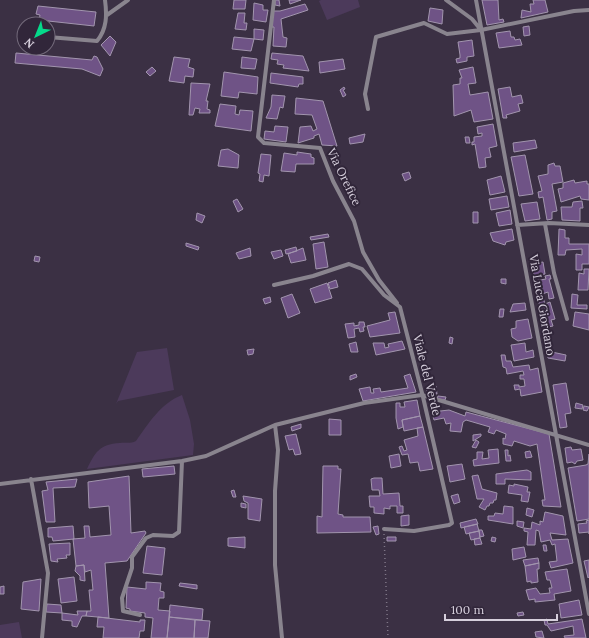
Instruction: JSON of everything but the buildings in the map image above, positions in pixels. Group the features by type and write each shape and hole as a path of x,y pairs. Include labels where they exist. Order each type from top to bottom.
{"street":[{"path":"56,38 97,41 103,34 107,14 105,0"},
{"path":"107,14 128,0"},
{"name":"Via Orefice","path":"274,0 258,137 264,143 320,148 333,181 354,220 363,252 379,280 391,293 400,307"},
{"path":"446,0 472,19 481,30"},
{"name":"Via Luca Giordano","path":"476,0 589,614"},
{"path":"368,109 365,94 376,37 424,23 448,34 481,30 574,11 589,10"},
{"path":"546,224 554,273 567,319"},
{"path":"517,225 589,225"},
{"path":"274,285 314,276 349,264 362,269 384,295 400,307"},
{"name":"Viale del Verde","path":"384,529 414,531 449,525 452,523 400,307"},
{"path":"0,484 182,461 206,456 275,425 364,404 422,395 555,433 589,445"},
{"path":"275,425 278,450 275,491 275,565 282,638"},
{"path":"140,615 123,611 122,598 132,568 132,558 146,538 153,536 173,536 179,532 182,461"},
{"path":"31,479 48,573 42,638"}],"path":[{"path":"384,529 388,638"}],"shaded area":[{"path":"358,0 360,7 327,20 319,1"},
{"path":"167,348 174,390 118,401 116,404 137,352"},
{"path":"182,395 190,420 194,444 193,455 87,469 95,454 102,447 136,441 150,421 161,409"},
{"path":"19,622 22,638 0,638 0,625"}]}
